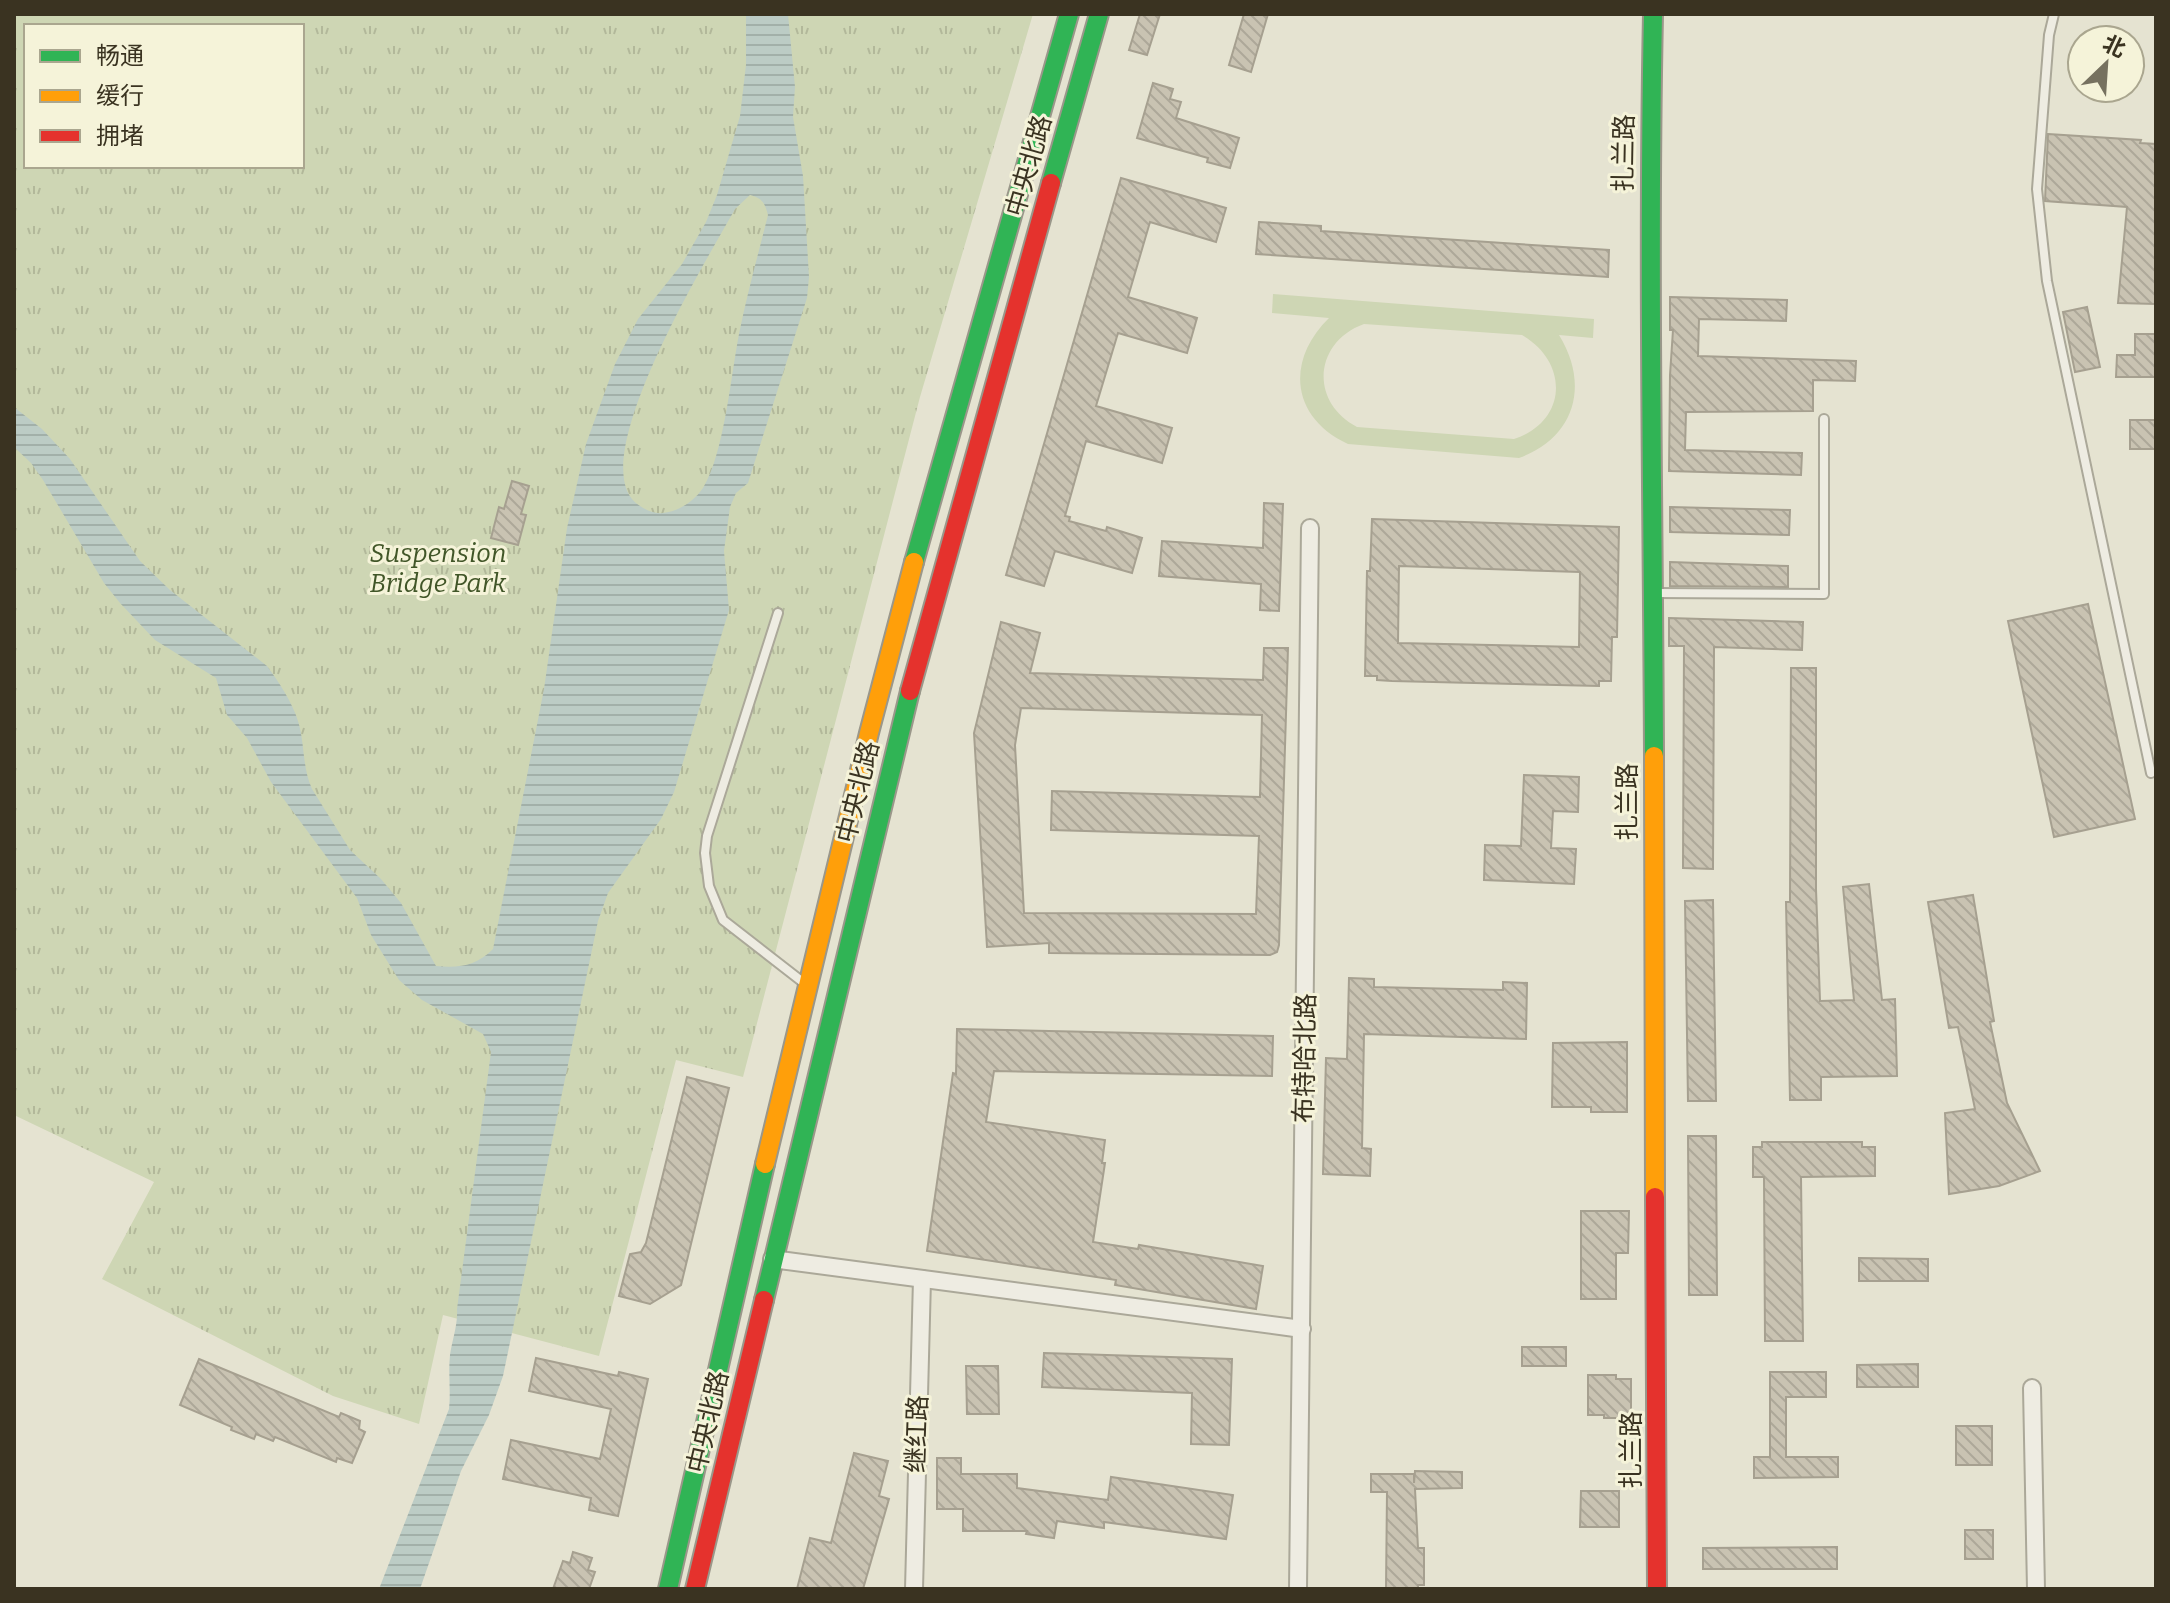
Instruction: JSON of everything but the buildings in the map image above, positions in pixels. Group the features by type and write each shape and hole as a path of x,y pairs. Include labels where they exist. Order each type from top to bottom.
{"main road":[{"name":"中央北路","path":"668,1589 738,1279 908,582 1069,14"},
{"name":"中央北路","path":"695,1589 897,740 932,604 1099,14"},
{"name":"扎兰路","path":"1653,14 1649,195 1653,323 1657,1589"}],"street":[{"name":"布特哈北路","path":"1298,1589 1310,528"},
{"path":"772,1259 1302,1329"},
{"name":"继红路","path":"914,1589 922,1279"},
{"path":"2032,1388 2036,1589"}],"lane":[{"path":"2054,14 2049,35 2037,189 2047,281 2151,773"},
{"path":"1653,593 1824,594 1824,419"},
{"path":"778,613 707,836 706,869 723,920 809,987"}],"green space":[{"name":"Suspension Bridge Park","path":"14,14 1033,14 920,397 743,1077 676,1060 599,1356 443,1315 419,1424 333,1396 102,1279 154,1182 14,1115"},
{"path":"1273,294 1594,319 1593,338 1559,335 1574,372 1572,408 1553,437 1519,458 1348,444 1329,433 1305,403 1301,369 1315,334 1329,318 1272,313","holes":["1364,324 1522,335 1537,346 1548,360 1556,390 1553,405 1545,419 1514,439 1357,427 1341,416 1325,388 1327,358 1335,344"]}],"shaded area":[{"path":"746,14 788,14 795,87 793,117 803,176 809,277 807,298 748,483 736,493 730,507 724,551 729,610 674,792 661,819 608,893 598,921 503,1376 489,1415 461,1471 420,1589 379,1589 449,1409 450,1355 491,1052 483,1034 422,1000 399,980 371,935 357,898 271,782 247,738 227,715 216,678 155,640 104,583 43,480 14,447 14,407 42,429 70,459 140,561 170,590 267,666 285,692 295,714 312,789 350,850 401,903 436,966 460,966 474,962 493,949 544,689 567,528 586,444 615,364 638,319 682,264 706,222 740,116 746,65","holes":["750,195 766,207 768,215 742,319 716,455 703,488 691,501 669,512 652,512 640,506 625,485 625,450 636,408 677,313 735,209"]}],"traffic: fast":[{"path":"914,562 1069,14"},
{"path":"1051,183 1099,14"},
{"path":"1653,14 1654,756"},
{"path":"764,1300 910,691"},
{"path":"668,1589 765,1164"}],"traffic: slow":[{"path":"765,1164 869,733 914,562"},
{"path":"1654,756 1655,1197"}],"traffic: jam":[{"path":"910,691 1051,183"},
{"path":"1655,1197 1657,1589"},
{"path":"695,1589 764,1300"}]}
